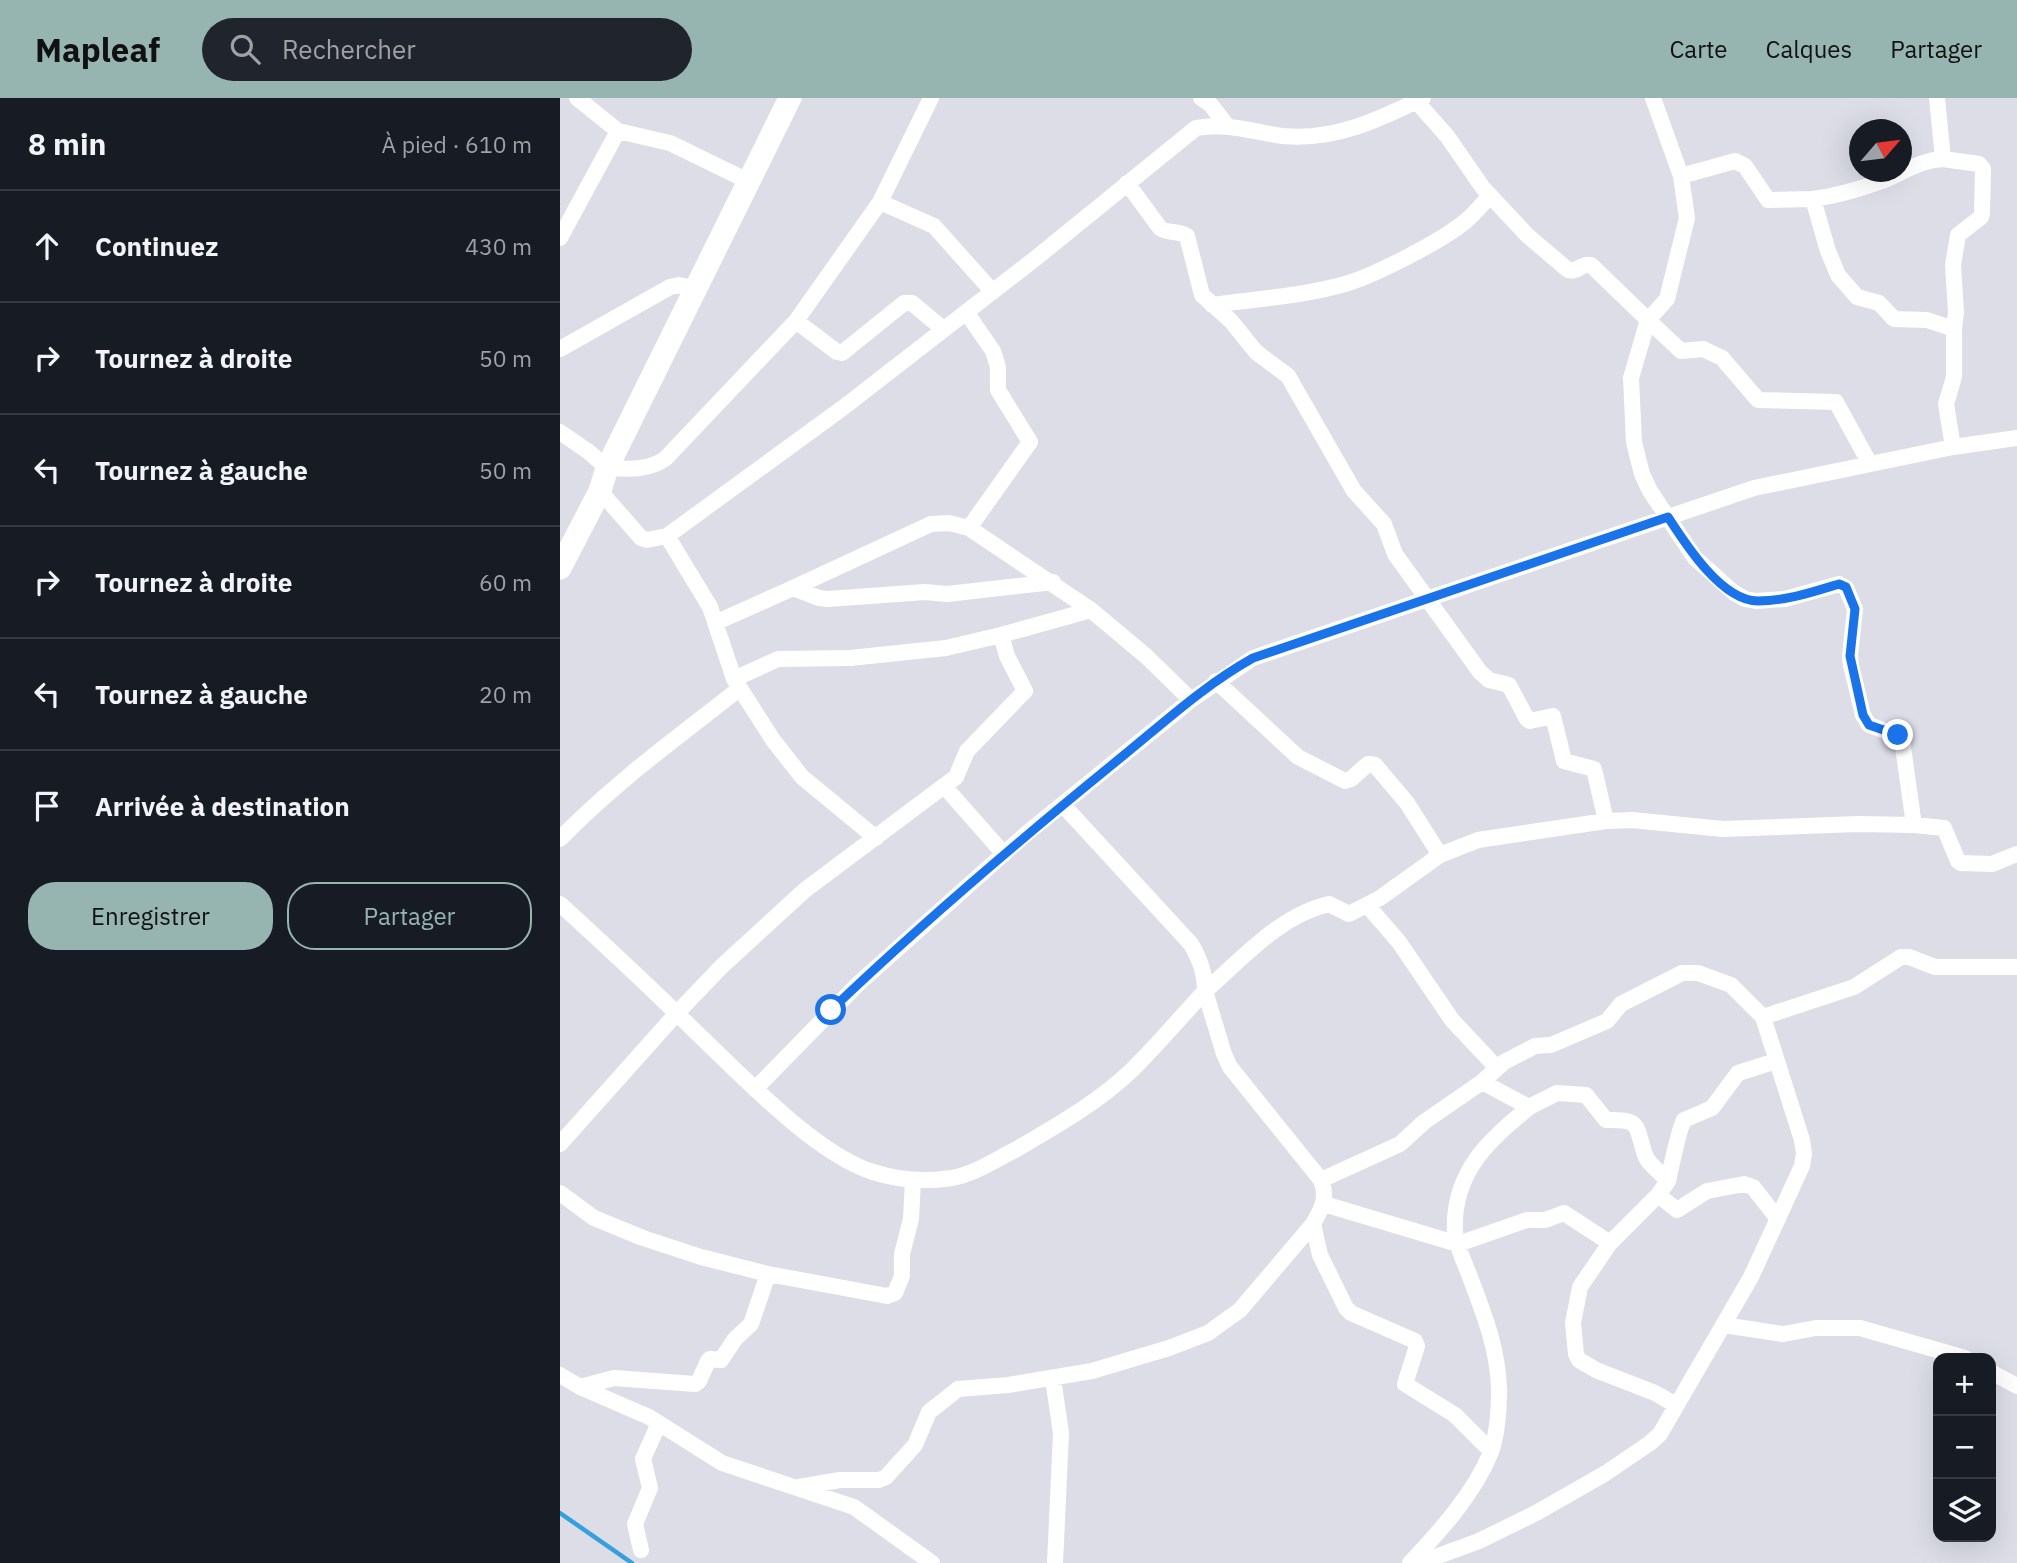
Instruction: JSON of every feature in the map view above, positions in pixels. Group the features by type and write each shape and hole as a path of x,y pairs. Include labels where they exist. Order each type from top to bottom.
{"main road":[{"path":"560,568 790,98"}],"street":[{"path":"577,98 618,131 670,143 748,181"},
{"path":"560,432 590,452 607,468 641,468 660,463 666,458 796,321 880,202 931,98"},
{"path":"1201,98 1211,105 1228,127"},
{"path":"1653,98 1681,176 1686,226 1667,299 1648,320 1631,377 1634,442 1642,474 1650,491 1706,570 1745,599 1785,599 1839,584 1846,587 1855,609 1850,656 1863,715 1869,725 1898,735 1902,740 1914,825"},
{"path":"1937,98 1943,159"},
{"path":"600,491 641,538 647,540 667,536 757,472 967,312 1196,128 1209,125 1281,135 1317,136 1344,132 1420,100 1490,196 1527,235 1568,270 1591,265 1681,351 1703,349 1722,358 1758,400 1836,402 1870,464"},
{"path":"560,238 618,131"},
{"path":"1681,176 1735,161 1745,166 1768,200 1813,199 1882,181 1927,162 1943,159 1979,164 1983,169 1981,217 1958,235 1952,264 1956,312 1954,377 1946,404 1953,447"},
{"path":"1127,183 1163,231 1181,232 1187,236 1200,291 1231,321 1256,352 1288,376 1354,491 1381,521 1393,551 1485,677 1489,681 1509,685 1530,721 1551,716 1554,718 1563,759 1594,769 1606,821"},
{"path":"1212,305 1324,289 1370,275 1452,231 1490,196"},
{"path":"1813,199 1833,266 1857,298 1879,303 1894,319 1927,320 1954,329"},
{"path":"880,202 934,226 992,291"},
{"path":"560,349 670,287 679,285 695,288"},
{"path":"796,321 842,353 904,303 912,303 943,329"},
{"path":"967,312 993,351 998,367 998,390 1030,442 969,528"},
{"path":"755,1088 840,1001 1003,854 1191,700 1253,658 1754,488 1953,447 2017,438"},
{"path":"717,622 931,524 949,523 969,528 1053,582 1147,657 1191,700"},
{"path":"667,536 710,607 717,622 728,666 737,684 779,749 802,777 876,838"},
{"path":"793,589 828,599 925,592 947,594 1053,582"},
{"path":"560,839 587,811 737,684 778,659 850,658 946,648 1091,610"},
{"path":"560,1144 677,1013 765,925 814,883 956,777 967,751 1025,691 1007,656 1001,635"},
{"path":"1216,681 1302,761 1345,781 1368,764 1375,765 1407,803 1440,855"},
{"path":"944,786 1003,854"},
{"path":"799,1488 839,1480 879,1480 886,1477 915,1445 929,1412 958,1389 1092,1371 1170,1348 1208,1333 1240,1310 1313,1224 1324,1204 1325,1190 1321,1180 1230,1067 1205,991 1205,977 1192,944 1063,805"},
{"path":"560,904 755,1088 813,1137 837,1155 871,1172 913,1180 954,1177 970,1172 1065,1121 1132,1070 1205,991 1264,940 1298,916 1325,905 1333,905 1349,914 1380,898 1440,855 1478,840 1606,821 1646,820 1731,829 1828,824 1914,825 1944,828 1961,863 1992,864 2017,854"},
{"path":"1367,905 1399,943 1452,1020 1497,1068"},
{"path":"1763,1017 1854,987 1905,956 1935,967 2017,967"},
{"path":"1321,1180 1400,1144 1424,1122 1482,1082 1497,1068 1535,1046 1551,1045 1607,1021 1621,1004 1682,973 1698,973 1731,985 1763,1017 1804,1154 1802,1166 1751,1278 1660,1434 1606,1473 1536,1513 1479,1542 1419,1563"},
{"path":"1676,1405 1579,1360 1573,1323 1580,1287 1610,1243 1658,1195 1668,1181 1681,1123 1712,1108 1738,1073 1776,1061"},
{"path":"1482,1082 1531,1106"},
{"path":"1410,1563 1436,1535 1473,1486 1491,1451 1500,1414 1498,1366 1490,1330 1455,1233 1457,1199 1472,1163 1496,1133 1531,1106 1553,1094 1586,1095 1606,1120 1628,1119 1632,1122 1643,1141 1646,1157 1668,1181"},
{"path":"560,1193 594,1218 701,1257 768,1274 891,1295 895,1293 902,1276 902,1254 911,1219 913,1180"},
{"path":"1658,1195 1677,1210 1707,1191 1749,1184 1779,1219"},
{"path":"1324,1204 1458,1244 1527,1220 1545,1220 1564,1213 1610,1243"},
{"path":"1313,1224 1320,1255 1346,1308 1351,1313 1415,1342 1417,1346 1405,1384 1455,1416 1491,1451"},
{"path":"580,1387 614,1378 695,1384 708,1361 721,1360 735,1339 748,1328 768,1274"},
{"path":"1724,1325 1783,1334 1816,1328 1860,1328 1948,1353"},
{"path":"560,1375 659,1423 722,1463 854,1507 932,1563"},
{"path":"1996,1375 2017,1386"},
{"path":"1053,1378 1061,1433 1055,1563"},
{"path":"641,1550 635,1519 650,1488 643,1459 659,1423"}],"waterway":[{"path":"560,1513 632,1563"}],"route":[{"path":"831,1010 1026,834 1191,700 1253,658 1668,517 1706,570 1745,599 1785,599 1839,584 1846,587 1855,609 1850,656 1863,715 1869,725 1898,735"}]}
